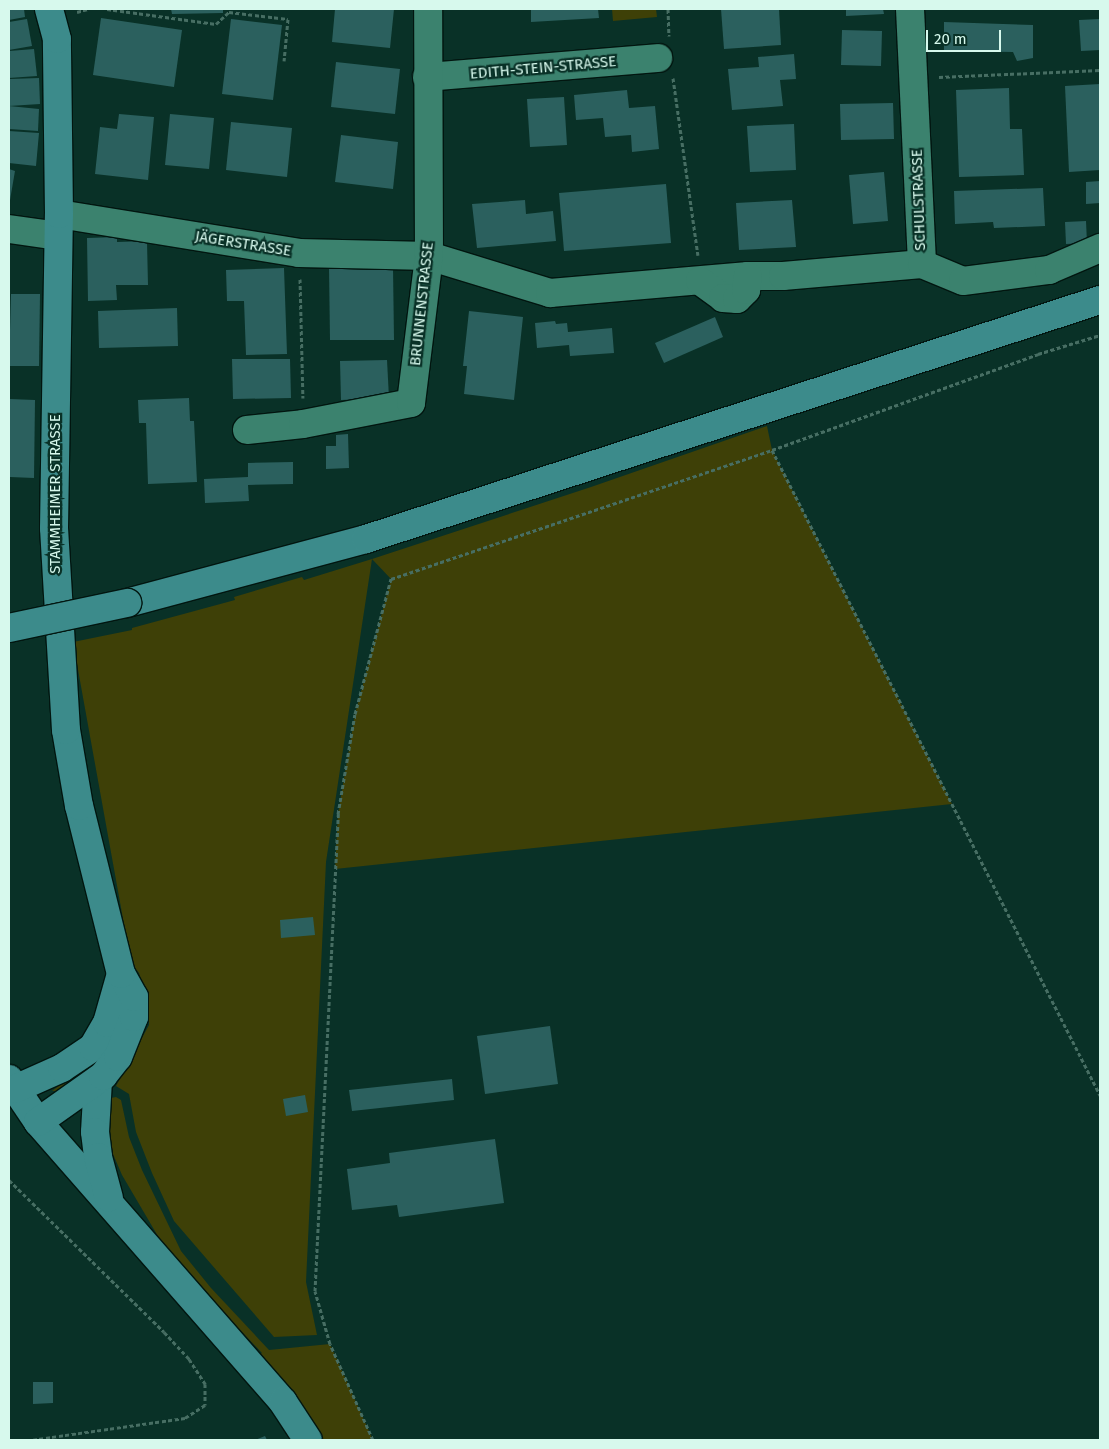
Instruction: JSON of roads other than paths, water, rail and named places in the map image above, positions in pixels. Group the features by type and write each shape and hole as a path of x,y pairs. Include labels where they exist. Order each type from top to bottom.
{"main road":[{"name":"STAMMHEIMER STRASSE","path":"38,1122 98,1080 118,1057 134,1017 134,997 128,983 121,974 79,806 66,730 54,528 58,225 56,39 49,9"},
{"path":"9,628 127,603 366,539 1100,300"},
{"name":"STAMMHEIMER STRASSE","path":"12,1084 62,1068 93,1047 107,1023 121,974"},
{"path":"98,1080 95,1132 98,1157 110,1204"},
{"path":"12,1084 38,1122 283,1402 308,1440"}],"street":[{"name":"BRUNNENSTRASSE","path":"247,430 303,424 411,403 429,256 428,9"},
{"name":"SCHULSTRASSE","path":"910,9 922,264 963,280 1049,270 1100,248"},
{"name":"EDITH-STEIN-STRASSE","path":"427,77 667,58"},
{"name":"JÄGERSTRASSE","path":"9,228 58,225 299,253 429,256 550,293 700,281 723,298 737,298 746,290 748,276 782,276 922,264"}]}
